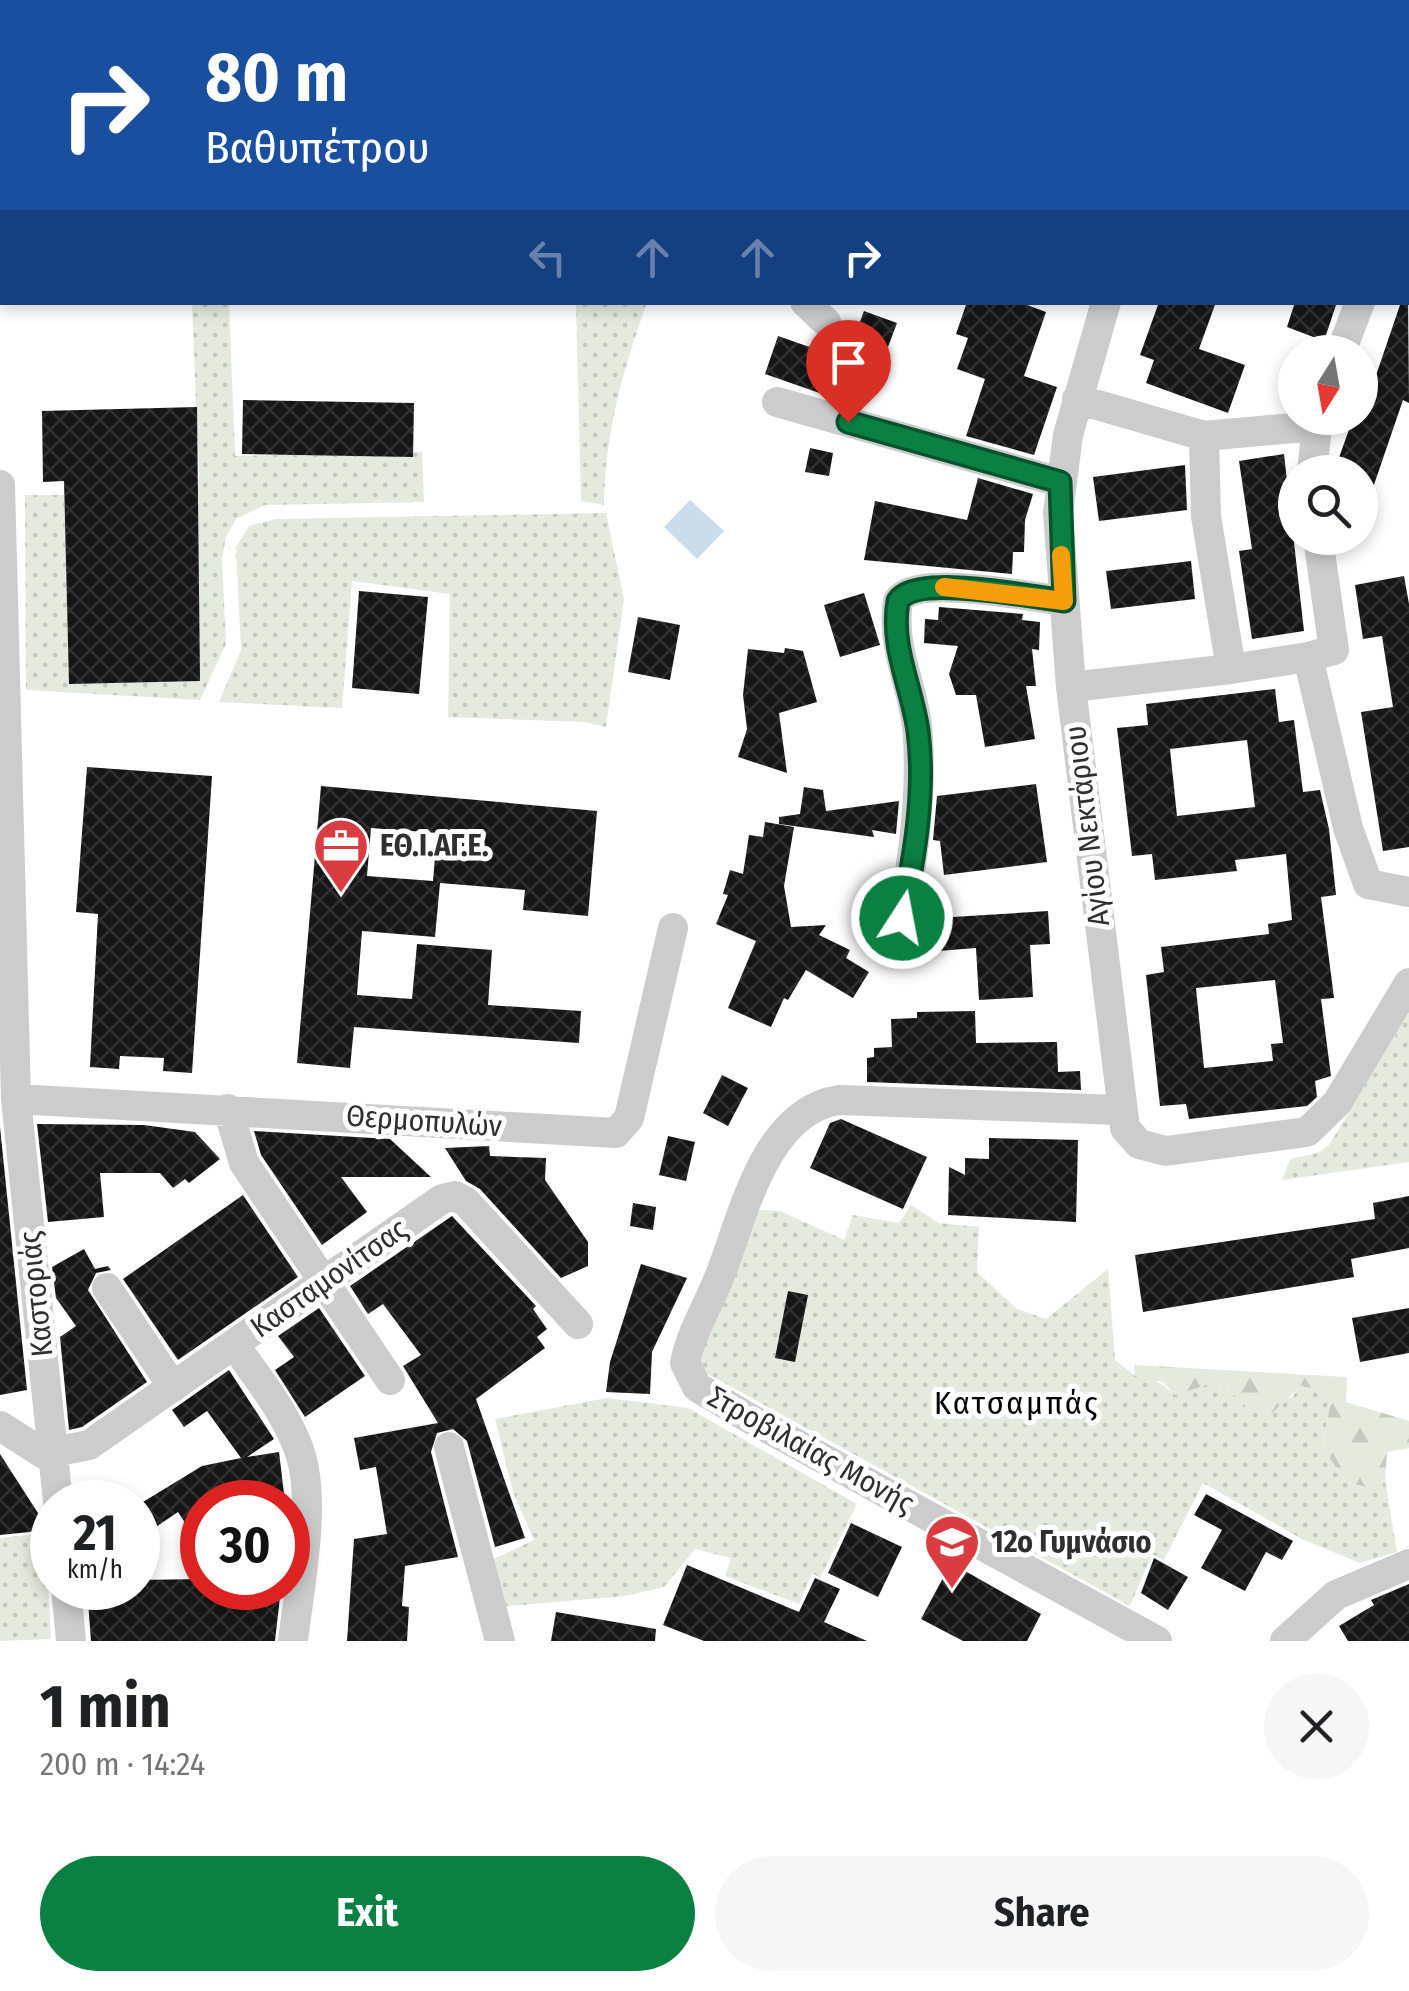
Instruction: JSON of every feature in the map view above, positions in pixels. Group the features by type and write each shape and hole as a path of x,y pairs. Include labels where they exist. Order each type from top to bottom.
{"street":[{"name":"Αγίου Νεκτάριου","path":"1105,305 1060,482 1070,688 1120,1110"},
{"path":"1348,335 1359,305"},
{"path":"1078,400 1204,436 1278,427"},
{"path":"777,402 1060,482"},
{"path":"1204,436 1206,516 1231,669"},
{"name":"Καστοριάς","path":"0,485 5,998 56,1480"},
{"path":"1070,688 1231,669 1334,650 1320,555"},
{"path":"897,946 919,809 918,728 898,656 898,601 910,590 936,586 1064,601"},
{"path":"1308,657 1365,879 1374,886 1409,892"},
{"name":"Θερμοπυλών","path":"16,1099 616,1133 629,1118 672,928"},
{"path":"1120,1110 1128,1134 1139,1144 1176,1151 1296,1136 1315,1128 1332,1110 1409,983"},
{"name":"Στροβιλαίας Μονής","path":"1120,1110 839,1100 812,1108 786,1132 760,1174 685,1363 691,1381 708,1394 1157,1641"},
{"path":"228,1109 244,1162 390,1380"},
{"name":"Κασταμονίτσας","path":"54,1455 90,1444 442,1199 454,1196 466,1202 578,1324"},
{"path":"108,1288 173,1387"},
{"path":"234,1344 290,1428 302,1460 305,1514 293,1641"},
{"path":"0,1426 31,1449 54,1455"},
{"path":"450,1446 500,1641"},
{"path":"1286,1641 1336,1595 1409,1564"},
{"path":"68,1610 71,1641"}],"green space":[{"path":"192,305 229,305 235,456 422,452 424,502 265,505 236,519 226,537 222,559 226,644 200,700 26,690 25,495 64,495 70,684 195,492 199,478"},
{"path":"576,305 646,305 617,402 604,505 581,501"},
{"path":"606,513 624,599 606,727 586,722 448,717 450,594 352,581 342,708 219,702 241,650 236,547 249,526 275,519"},
{"path":"1409,1013 1409,1162 1282,1180 1290,1159 1318,1153 1329,1145"},
{"path":"911,1205 939,1223 979,1227 977,1272 1017,1309 1046,1319 1108,1269 1115,1360 1135,1376 1149,1376 1175,1394 1219,1381 1251,1411 1292,1397 1302,1384 1332,1396 1322,1447 1347,1483 1368,1487 1385,1480 1397,1552 1360,1563 1302,1539 1203,1483 1164,1560 1152,1554 1130,1606 706,1373 699,1362 699,1346 757,1210 780,1211 844,1240 853,1215 899,1223"},
{"path":"1134,1365 1347,1377 1346,1402 1409,1421 1409,1448 1387,1452 1385,1480 1368,1487 1347,1483 1322,1447 1332,1396 1302,1385 1269,1416 1251,1411 1219,1381 1175,1395 1163,1382 1135,1376"},
{"path":"607,1398 688,1408 857,1504 820,1578 812,1573 799,1604 725,1576 731,1558 695,1549 664,1587 624,1596 501,1607 489,1561 534,1540 513,1492 495,1419"},
{"path":"30,1535 30,1610 49,1610 51,1639 0,1641 0,1538"}],"water":[{"path":"690,500 724,531 697,559 664,527"}],"building":[{"path":"966,305 1027,305 1046,312 1024,376 1057,387 1034,455 966,436 985,379 957,369 968,338 956,334"},
{"path":"1158,305 1215,305 1199,349 1245,365 1228,413 1146,383 1154,360 1140,355"},
{"path":"1294,305 1336,305 1326,335 1308,335 1287,327"},
{"path":"1400,305 1408,305 1409,403 1403,400 1378,473 1378,455 1340,455 1347,435 1378,435 1378,369"},
{"path":"864,311 897,323 880,368 847,356"},
{"path":"778,336 844,359 831,397 765,374"},
{"path":"243,400 414,403 413,457 242,454"},
{"path":"197,407 200,681 69,684 64,481 43,482 42,411"},
{"path":"810,448 833,453 829,476 805,472"},
{"path":"1284,454 1278,455 1278,555 1295,555 1304,631 1252,639 1239,551 1252,549 1239,461"},
{"path":"1185,465 1187,510 1099,521 1093,477"},
{"path":"978,478 1033,494 1025,520 1024,552 1013,552 1012,574 864,560 875,501 967,520"},
{"path":"1191,561 1195,599 1111,609 1106,571"},
{"path":"1404,576 1409,604 1409,847 1383,851 1361,712 1393,707 1382,636 1363,639 1355,585"},
{"path":"359,591 428,597 419,694 352,688"},
{"path":"864,593 880,645 840,657 824,605"},
{"path":"939,607 1023,614 1022,620 1040,622 1039,650 1032,649 1036,686 1026,686 1035,739 985,747 976,695 956,695 949,674 958,646 924,643 925,619 938,620"},
{"path":"638,617 680,625 670,680 628,672"},
{"path":"785,648 803,651 817,702 779,713 787,773 738,757 747,729 743,695 748,649 784,653"},
{"path":"1275,689 1279,722 1294,720 1303,792 1320,790 1329,829 1336,895 1321,897 1334,998 1321,999 1331,1076 1315,1081 1317,1097 1307,1106 1189,1119 1186,1104 1160,1106 1146,975 1164,972 1161,947 1269,934 1268,924 1292,920 1286,854 1235,860 1237,871 1155,880 1152,854 1132,856 1117,728 1148,725 1146,704","holes":["1247,740 1255,807 1177,816 1170,749","1275,980 1283,1043 1271,1044 1273,1061 1204,1068 1196,988"]},
{"path":"87,767 212,776 192,1073 163,1071 164,1058 120,1056 119,1069 90,1067 98,914 76,912"},
{"path":"1036,784 1047,862 944,875 940,841 933,840 937,796"},
{"path":"321,786 597,811 588,916 523,910 525,890 440,883 435,937 362,931 357,995 412,999 417,944 492,950 488,1005 581,1011 579,1043 354,1027 350,1068 297,1063","holes":["371,828 437,833 433,881 367,876"]},
{"path":"804,787 823,790 826,811 899,801 896,834 872,830 874,837 779,824 779,817 800,814"},
{"path":"765,822 794,827 784,886 791,927 826,925 819,935 850,950 846,958 869,972 853,998 806,970 788,1000 784,998 771,1027 728,1008 756,941 716,924 728,895 723,894 730,870 743,874 749,835 763,837"},
{"path":"1048,911 1050,944 1030,945 1033,997 979,1000 976,948 938,951 936,918"},
{"path":"975,1011 976,1043 1057,1042 1058,1072 1080,1071 1081,1090 867,1082 867,1058 874,1057 874,1048 892,1047 891,1019 917,1018 917,1012"},
{"path":"722,1075 748,1088 728,1126 703,1113"},
{"path":"841,1119 927,1157 903,1209 810,1168 830,1123"},
{"path":"37,1124 144,1125 195,1132 220,1159 189,1183 185,1179 173,1188 160,1173 100,1173 104,1217 48,1222"},
{"path":"0,1127 27,1390 0,1395"},
{"path":"254,1131 390,1139 431,1177 341,1177 367,1212 322,1245 261,1155"},
{"path":"668,1136 695,1142 686,1181 659,1175"},
{"path":"989,1138 1078,1140 1076,1222 948,1215 949,1167 965,1175 965,1158 989,1159"},
{"path":"489,1146 490,1156 546,1158 545,1180 588,1242 588,1266 561,1278 480,1189 466,1181 445,1148"},
{"path":"243,1195 298,1277 178,1360 123,1279"},
{"path":"1409,1196 1409,1248 1351,1259 1354,1277 1143,1312 1135,1255 1375,1219 1373,1203"},
{"path":"633,1203 656,1207 653,1230 630,1226"},
{"path":"452,1216 536,1306 533,1309 547,1329 537,1337 545,1348 476,1399 525,1538 495,1547 467,1441 453,1429 437,1433 431,1452 458,1557 405,1566 402,1606 409,1607 407,1641 347,1641 354,1539 387,1534 376,1467 360,1470 354,1438 438,1423 403,1366 421,1355 383,1304 368,1314 350,1286"},
{"path":"84,1249 95,1269 108,1266 111,1270 96,1273 88,1290 147,1382 82,1427 69,1430 60,1337 76,1326 56,1298 52,1267"},
{"path":"641,1264 687,1278 652,1352 650,1394 606,1392 610,1362"},
{"path":"788,1291 808,1295 795,1362 775,1358"},
{"path":"319,1308 365,1376 305,1417 275,1370 294,1357 278,1336"},
{"path":"1409,1308 1409,1353 1360,1362 1352,1318"},
{"path":"229,1370 274,1439 247,1457 279,1452 282,1480 180,1480 180,1515 178,1512 160,1524 160,1492 202,1466 241,1458 207,1411 184,1427 172,1410"},
{"path":"0,1454 30,1501 30,1532 0,1535"},
{"path":"1206,1494 1293,1541 1282,1560 1266,1552 1245,1591 1201,1568 1222,1530 1194,1515"},
{"path":"851,1523 902,1547 878,1597 828,1573"},
{"path":"1154,1558 1188,1577 1168,1610 1141,1593"},
{"path":"951,1563 1041,1614 1027,1641 963,1641 921,1619"},
{"path":"687,1565 799,1612 815,1578 840,1589 824,1622 867,1641 704,1641 663,1625"},
{"path":"180,1579 180,1610 279,1610 275,1641 91,1641 89,1610 160,1610 160,1580"},
{"path":"1409,1584 1409,1641 1348,1641 1339,1626 1374,1605 1371,1600"},
{"path":"556,1612 656,1629 655,1641 551,1641"}],"slow traffic":[{"path":"944,587 1064,601 1061,555"}],"place":[{"name":"ΕΘ.Ι.ΑΓ.Ε.","path":"341,895"},
{"name":"12o Γυμνάσιο","path":"952,1591"}],"district":[{"name":"Κατσαμπάς","path":"1017,1403"}],"route":[{"path":"848,422 1060,482 1058,513 1064,601 936,586 910,590 898,601 898,656 919,742 917,837 902,918"}]}
